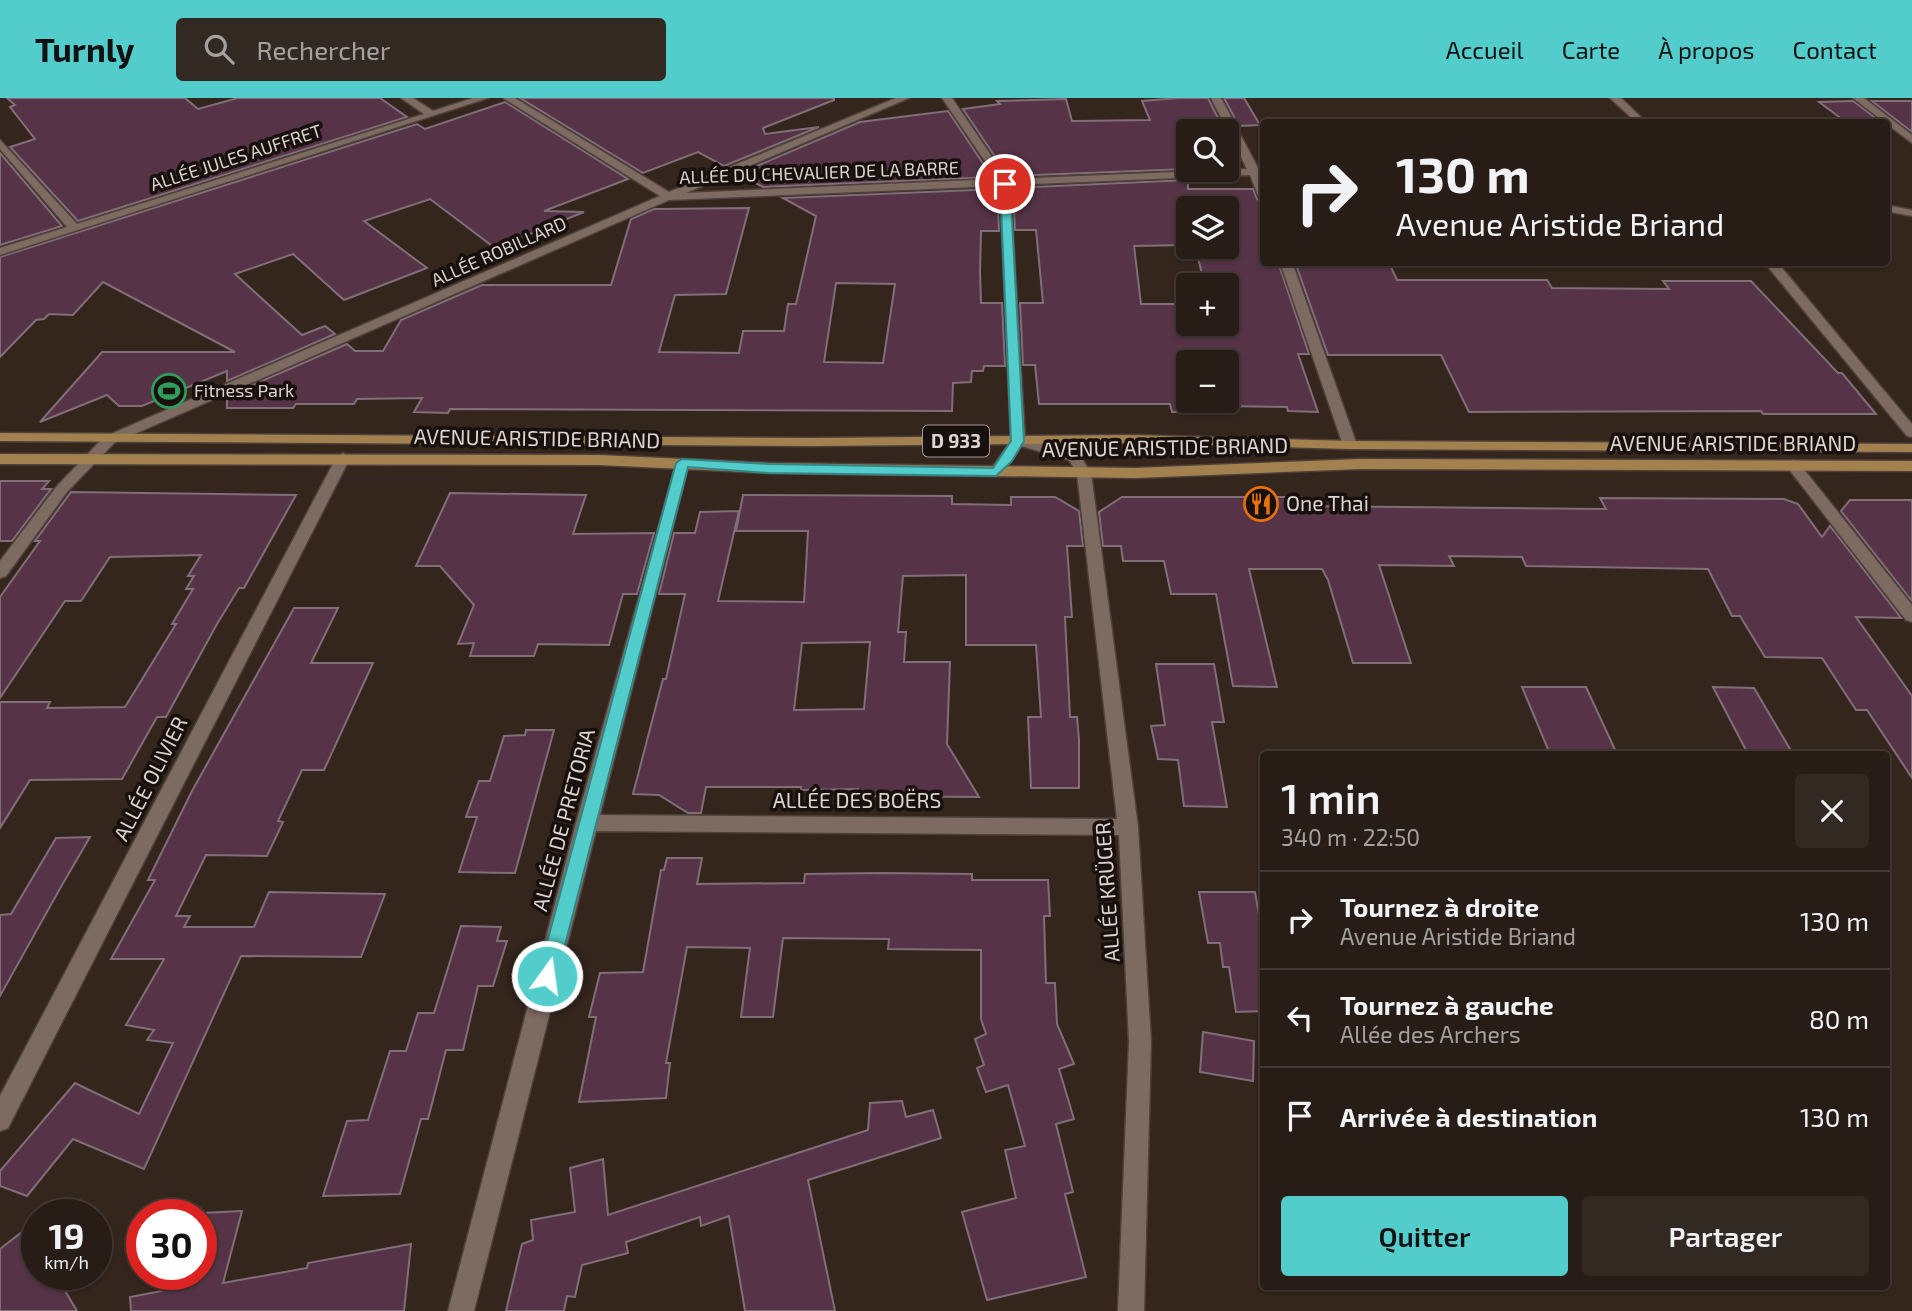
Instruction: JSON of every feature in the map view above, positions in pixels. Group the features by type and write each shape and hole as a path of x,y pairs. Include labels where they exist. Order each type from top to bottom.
{"main road":[{"name":"AVENUE ARISTIDE BRIAND","path":"0,438 1130,439 1350,445 1912,448"},
{"name":"AVENUE ARISTIDE BRIAND","path":"0,459 343,458 1084,473 1360,464 1912,466"}],"street":[{"path":"406,98 431,114"},
{"name":"ALLÉE JULES AUFFRET","path":"0,252 483,98"},
{"path":"508,98 668,197"},
{"name":"ALLÉE ROBILLARD","path":"109,440 668,197 904,98"},
{"path":"947,98 1005,184 1017,441 996,472"},
{"path":"1216,98 1259,171"},
{"path":"1615,98 1638,119"},
{"path":"1858,98 1885,119"},
{"path":"1890,123 1912,140"},
{"path":"0,143 74,228"},
{"name":"ALLÉE DU CHEVALIER DE LA BARRE","path":"668,197 1259,171"},
{"path":"1890,209 1912,213"},
{"path":"1287,266 1350,445"},
{"path":"1773,266 1912,433"},
{"path":"0,572 62,489 109,440"},
{"path":"1017,441 1074,457 1084,473"},
{"name":"ALLÉE OLIVIER","path":"0,1120 343,458"},
{"name":"ALLÉE DE PRETORIA","path":"461,1311 586,823 682,463"},
{"path":"1793,465 1912,616"},
{"name":"ALLÉE KRÜGER","path":"1084,473 1128,827 1140,1042 1131,1311"},
{"name":"ALLÉE DES BOËRS","path":"586,823 1128,827"}],"building":[{"path":"7,98 185,98 198,109 238,98 380,98 407,117 78,221 10,147 35,139 10,107 15,105"},
{"path":"520,98 834,100 763,128 765,134 819,127 724,166 698,152 643,173"},
{"path":"1208,98 1218,119 1176,119 1176,169 1008,176 963,109 1000,104 997,101 1066,99 1072,121 1150,120 1142,101"},
{"path":"1224,98 1244,98 1260,125 1239,126 1239,119 1235,119"},
{"path":"1853,101 1877,119 1842,119 1819,102"},
{"path":"1872,101 1912,101 1912,132"},
{"path":"505,102 628,179 544,211 584,212 495,248 430,199 364,221 427,268 344,300 293,254 235,274 302,335 325,326 335,334 227,381 227,371 142,406 119,406 107,395 40,422 102,352 235,352 103,282 73,315 49,314 44,319 36,320 0,357 0,257 417,124 425,129"},
{"path":"948,111 992,177 763,187 738,174 860,122"},
{"path":"0,153 62,226 0,245"},
{"path":"1176,181 1188,182 1188,189 1253,189 1260,201 1260,266 1279,266 1309,354 1298,354 1318,412 1288,411 1287,407 1239,406 1239,350 1176,350 1176,412 1172,412 1170,404 1039,404 1035,365 1023,365 1020,303 1043,303 1036,230 1015,230 1013,188","holes":["1176,196 1239,196 1239,259 1198,259 1202,273 1239,273 1239,336 1176,336 1176,304 1141,304 1134,246 1176,245"]},
{"path":"997,189 999,231 981,231 981,303 1002,303 1005,366 984,366 983,371 972,371 971,382 953,383 952,411 450,409 448,413 414,412 422,398 357,399 354,404 296,404 293,408 227,408 227,396 347,344 355,351 383,351 401,320 482,285 611,285 631,219 654,209 749,208 726,294 675,295 659,352 739,353 743,331 784,331 788,304 796,304 816,216 783,198","holes":["836,283 895,284 883,363 824,362"]},
{"path":"1296,266 1390,266 1397,280 1547,280 1552,288 1669,289 1663,281 1751,281 1838,373 1842,373 1876,414 1763,414 1761,411 1469,412 1441,355 1328,355"},
{"path":"0,481 49,481 42,489 51,489 12,541 0,541"},
{"path":"71,492 296,495 244,588 239,588 217,624 166,717 157,717 122,779 30,780 0,828 0,702 50,702 47,708 125,707 176,624 172,624 193,589 186,589 194,576 188,576 201,555 110,557 81,601 65,601 0,698 0,597 40,541 35,541"},
{"path":"450,493 586,495 573,534 654,533 637,594 623,594 609,645 538,644 534,656 470,656 474,643 458,644 474,605 440,566 416,566"},
{"path":"743,495 952,496 952,504 1011,505 1011,497 1055,497 1079,511 1083,546 1067,546 1072,617 1065,617 1070,717 1077,717 1079,739 1079,788 1031,788 1028,717 1041,717 1036,645 966,645 966,575 903,576 898,632 906,632 904,662 950,662 947,744 979,797 857,796 858,789 706,787 701,813 688,813 659,795 633,794 663,679 666,679 685,594 659,594 674,533 695,533 700,512 739,511 718,601 804,602 808,531 736,531","holes":["870,642 864,709 794,710 802,643"]},
{"path":"1122,497 1302,497 1304,506 1606,509 1600,498 1784,499 1798,504 1822,537 1830,526 1901,618 1856,617 1912,696 1912,778 1867,710 1856,710 1822,658 1765,657 1740,616 1732,616 1708,569 1526,566 1522,557 1449,556 1454,566 1379,565 1411,663 1353,663 1328,580 1322,569 1249,569 1277,687 1233,686 1216,594 1171,594 1164,561 1123,561 1121,546 1103,546 1099,512"},
{"path":"1850,500 1912,500 1912,601 1841,511"},
{"path":"294,608 338,608 311,663 373,663 324,770 302,770 278,821 283,822 267,856 206,855 176,916 190,916 184,927 254,927 269,892 385,894 361,957 241,956 144,1169 73,1139 27,1196 0,1186 0,1171 75,1083 139,1114 173,1043 147,1040 154,1030 126,1025 164,959 111,959 155,880 148,880 192,791"},
{"path":"1156,664 1214,664 1224,722 1212,722 1227,807 1184,806 1178,760 1158,759 1151,726 1165,725"},
{"path":"1522,687 1586,687 1616,751 1549,751"},
{"path":"1713,687 1754,688 1791,751 1746,751"},
{"path":"526,730 554,730 515,873 459,872 477,817 466,817 479,781 490,781 504,736 525,735"},
{"path":"90,837 0,996 0,915 11,914 56,838"},
{"path":"667,858 702,858 697,884 804,883 805,874 881,873 972,874 972,880 1048,880 1050,916 1044,916 1046,983 1055,983 1057,1024 1074,1064 1059,1069 1074,1119 1056,1124 1073,1192 1065,1194 1086,1277 987,1300 962,1212 1016,1198 1005,1150 1025,1146 1008,1085 986,1092 977,1068 984,1065 975,1039 986,1034 981,1019 981,950 888,949 889,939 783,938 773,1017 741,1017 750,948 687,947 666,1063 670,1063 666,1098 579,1102 596,1017 589,1017 600,973 643,972 661,870 664,870"},
{"path":"1199,892 1255,892 1260,920 1260,1011 1236,1012 1229,967 1223,967 1220,943 1208,943"},
{"path":"461,926 501,927 497,941 507,941 493,986 478,986 463,1050 446,1050 428,1119 421,1119 400,1194 323,1196 347,1121 368,1120 390,1051 406,1051 418,1013 434,1013"},
{"path":"1203,1032 1254,1041 1253,1081 1200,1072"},
{"path":"902,1101 906,1117 933,1110 941,1138 808,1180 835,1311 745,1311 729,1216 701,1226 700,1217 626,1242 628,1253 582,1265 575,1297 567,1296 564,1311 506,1311 522,1244 533,1240 531,1220 575,1212 570,1168 603,1159 608,1215 868,1130 870,1103"},
{"path":"242,1211 223,1283 307,1268 308,1263 411,1244 404,1311 131,1311 130,1297 167,1290 217,1290 217,1212"},
{"path":"21,1233 21,1290 65,1290 77,1311 0,1311 0,1249"}],"place":[{"name":"Fitness Park","path":"169,391"},
{"name":"One Thai","path":"1261,504"}],"route":[{"path":"547,976 682,463 769,468 996,472 1017,441 1005,184"}]}
